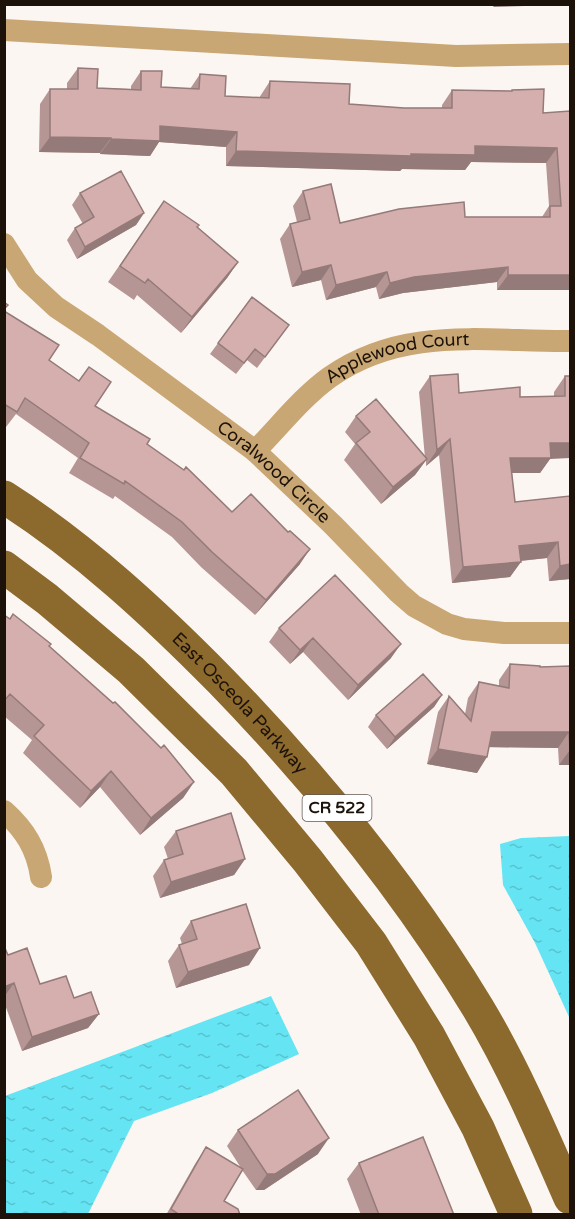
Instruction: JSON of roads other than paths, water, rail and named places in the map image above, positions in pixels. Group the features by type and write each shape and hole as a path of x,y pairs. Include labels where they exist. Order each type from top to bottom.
{"main road":[{"name":"East Osceola Parkway","path":"4,497 99,568 172,631 270,731 345,818 418,914 479,1010 533,1112 570,1198"},
{"name":"CR 522","path":"4,567 47,599 131,670 234,772 308,861 371,943 429,1036 478,1128 516,1215"}],"street":[{"path":"4,30 456,56 570,54"},
{"name":"Coralwood Circle","path":"4,243 27,280 56,307 98,335 255,452 333,525 399,593 430,616 447,624 483,632 570,633"},
{"name":"Applewood Court","path":"255,452 316,388 331,376 368,356 389,348 437,339 570,341"},
{"path":"4,811 27,835 39,863 40,877"}],"water":[{"path":"570,836 570,1019 535,943 503,885 500,844 521,838"},
{"path":"271,996 299,1054 212,1093 134,1121 88,1214 5,1214 5,1096"}]}
